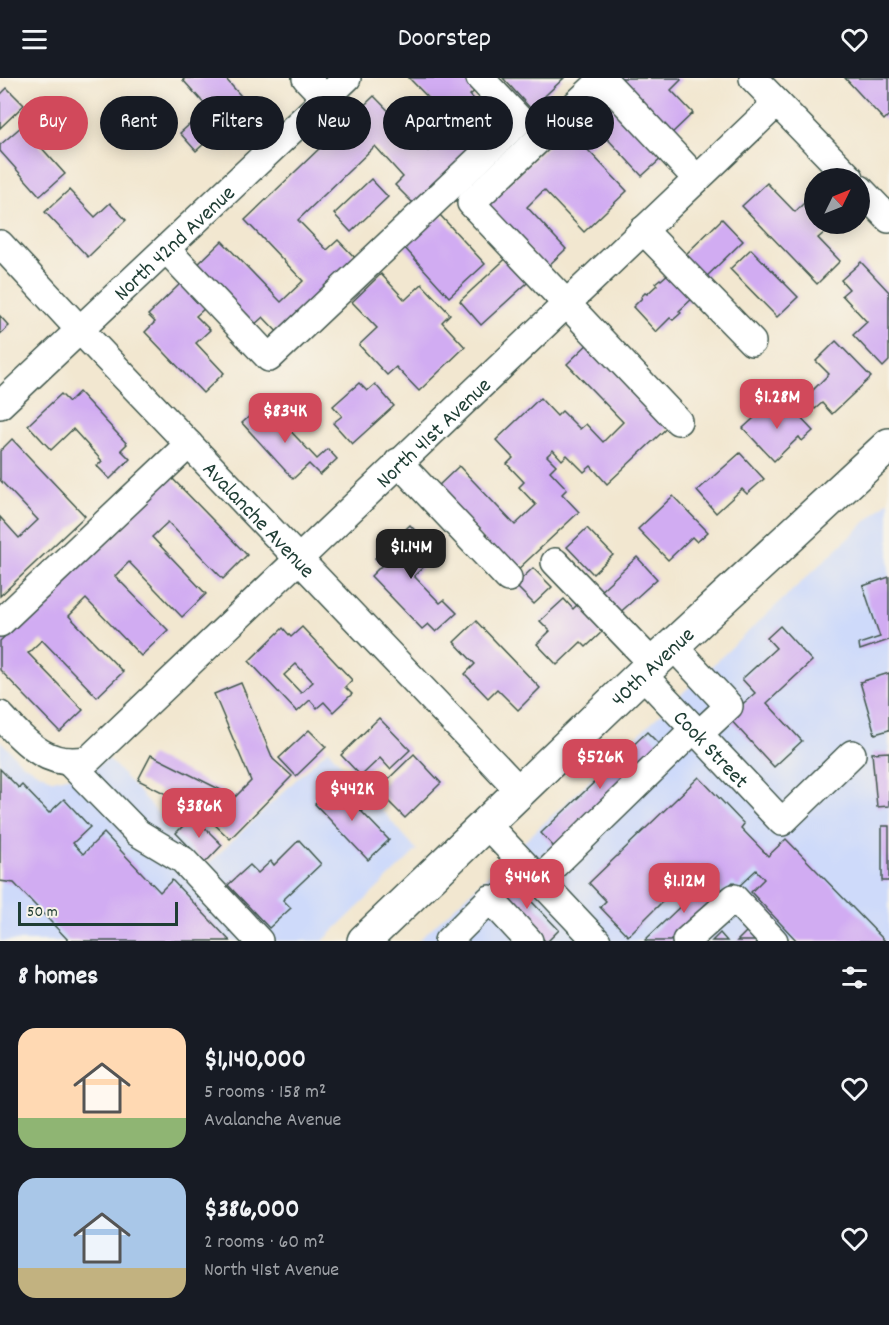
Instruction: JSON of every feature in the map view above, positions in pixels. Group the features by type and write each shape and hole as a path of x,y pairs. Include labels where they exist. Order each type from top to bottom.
{"main road":[{"name":"40th Avenue","path":"364,941 656,661 889,445"}],"street":[{"path":"306,78 323,96"},
{"name":"North 42nd Avenue","path":"327,96 348,78"},
{"path":"166,249 269,358 520,120 480,78"},
{"path":"753,78 840,168"},
{"path":"678,421 471,203 603,79 697,179"},
{"name":"North 41st Avenue","path":"79,760 298,558 777,103"},
{"name":"North 42nd Avenue","path":"0,405 296,126"},
{"path":"870,199 889,219"},
{"path":"643,230 752,342"},
{"name":"Avalanche Avenue","path":"0,244 520,791"},
{"path":"0,623 189,444"},
{"path":"399,462 508,578"},
{"path":"539,880 696,732 729,706 656,661 555,562"},
{"name":"Cook Street","path":"656,661 696,732 782,822 852,754"},
{"path":"0,715 37,751 51,759 79,760 138,833 183,860 259,941"},
{"path":"486,824 593,940"},
{"path":"690,940 734,898 774,941"},
{"path":"448,941 490,899 530,941"}],"shaded area":[{"path":"889,500 889,941 418,941"},
{"path":"0,740 22,764 53,780 86,773 108,758 206,866 328,749 417,850 323,941 0,941"}],"building":[{"path":"185,78 225,78 241,96 197,96 183,80"},
{"path":"409,78 464,78 476,90 471,96 427,96"},
{"path":"503,78 564,78 545,96 525,96 525,102"},
{"path":"617,78 679,78 681,80 671,90 693,113 671,134"},
{"path":"845,78 889,78 889,115 884,120"},
{"path":"7,88 18,99 18,111 0,128 0,95"},
{"path":"374,96 383,105 383,150 482,150 420,210 395,185 403,177 375,146 371,150 371,99"},
{"path":"614,108 664,156 642,176 614,146"},
{"path":"190,124 190,144 180,133"},
{"path":"18,129 18,150 44,150 65,174 40,196 0,151 0,145"},
{"path":"318,150 371,150 298,220 327,250 338,240 361,264 283,338 263,317 253,326 195,267 222,241 281,302 303,281 245,220"},
{"path":"544,150 588,150 627,191 584,232 544,190 527,207 566,249 546,268 486,204"},
{"path":"371,179 388,197 351,232 334,214"},
{"path":"767,183 795,212 804,203 804,234 823,234 818,238 840,261 817,284 742,206"},
{"path":"69,190 95,217 110,203 126,220 88,257 45,212"},
{"path":"440,215 485,264 449,297 404,247"},
{"path":"722,219 743,241 702,281 680,260"},
{"path":"751,249 798,297 777,317 730,269"},
{"path":"514,251 536,275 481,325 460,301"},
{"path":"861,262 889,292 889,361 883,367 853,335 867,322 842,295 849,289 841,280"},
{"path":"670,272 694,297 679,311 681,313 673,320 670,318 656,332 633,307 645,293 647,294 657,285 655,283"},
{"path":"381,274 405,300 422,284 450,314 442,322 465,347 419,391 396,367 387,375 359,345 377,328 352,302"},
{"path":"181,283 205,308 196,316 210,330 196,343 224,373 203,393 145,332 155,322 148,315"},
{"path":"0,316 9,326 0,334"},
{"path":"592,340 671,424 607,484 591,466 584,472 567,455 562,460 553,450 547,456 556,465 550,471 567,489 562,494 579,512 514,573 435,489 459,466 515,525 536,505 519,487 524,482 507,464 513,458 496,440 540,398 557,416 562,411 580,429 586,424 603,442 623,422 567,364"},
{"path":"836,341 871,377 832,414 822,403 815,409 805,398 829,374 816,361"},
{"path":"359,383 367,391 375,384 394,406 352,444 333,423 342,416 333,406"},
{"path":"79,392 127,444 121,450 130,459 110,479 97,466 102,461 73,429 51,450 28,425 61,394 69,402"},
{"path":"264,403 317,459 328,449 337,459 320,475 309,464 293,479 242,423"},
{"path":"787,403 813,431 802,441 799,437 774,461 743,428 765,408 772,416"},
{"path":"12,439 85,516 0,596 0,517 19,538 38,520 0,480 0,451"},
{"path":"740,453 764,479 747,494 742,489 716,513 697,491"},
{"path":"170,476 247,555 223,579 168,522 152,537 206,594 182,617 129,562 115,576 168,630 141,656 86,599 69,616 123,672 97,697 42,640 28,653 83,710 60,732 0,670 0,641"},
{"path":"673,496 708,532 697,542 692,537 668,560 638,529"},
{"path":"410,525 437,554 414,576 440,603 444,600 457,613 436,632 428,624 422,629 371,576 382,565 375,558"},
{"path":"587,528 613,555 593,574 567,547"},
{"path":"637,557 657,579 615,617 595,596"},
{"path":"533,568 552,587 534,604 515,585"},
{"path":"889,577 889,640 860,650 859,644 880,637 863,586"},
{"path":"564,599 573,609 579,603 605,629 586,647 581,642 557,665 537,644 550,631 540,621"},
{"path":"476,621 540,688 518,710 497,689 488,698 465,674 475,664 454,642"},
{"path":"780,626 812,661 767,703 802,741 774,767 728,717 755,693 742,679 776,648 767,638"},
{"path":"302,627 352,680 345,687 352,694 333,712 324,702 317,708 310,700 297,712 249,661 283,628 291,637","holes":["296,664 313,682 301,693 284,675"]},
{"path":"889,673 889,730 875,734 860,682"},
{"path":"241,683 273,759 292,776 230,839 211,821 214,818 138,780 151,755 235,797 251,781 214,694"},
{"path":"379,718 410,750 390,769 380,758 361,776 341,755"},
{"path":"309,730 326,747 296,776 279,758"},
{"path":"647,732 660,745 554,847 541,833"},
{"path":"889,752 889,806 877,807 872,753"},
{"path":"414,754 441,783 405,818 377,790"},
{"path":"0,769 19,788 22,785 49,813 64,799 90,827 73,843 83,854 104,833 160,892 172,880 230,941 69,941 14,883 0,881"},
{"path":"699,777 744,824 741,828 768,856 786,839 885,941 797,941 751,892 764,879 756,870 738,887 733,882 723,891 699,865 628,936 600,907 606,901 589,883"},
{"path":"336,785 389,840 368,860 315,804"},
{"path":"193,816 222,845 205,863 176,833"},
{"path":"882,826 889,826 889,881 882,881"},
{"path":"299,840 321,864 283,900 291,908 269,928 228,885 250,865 258,873 271,861 274,865"},
{"path":"508,877 559,930 548,941 545,941 495,889"},
{"path":"707,881 719,893 670,941 645,940"},
{"path":"749,929 760,941 737,941"},
{"path":"720,933 727,941 712,941"}]}
